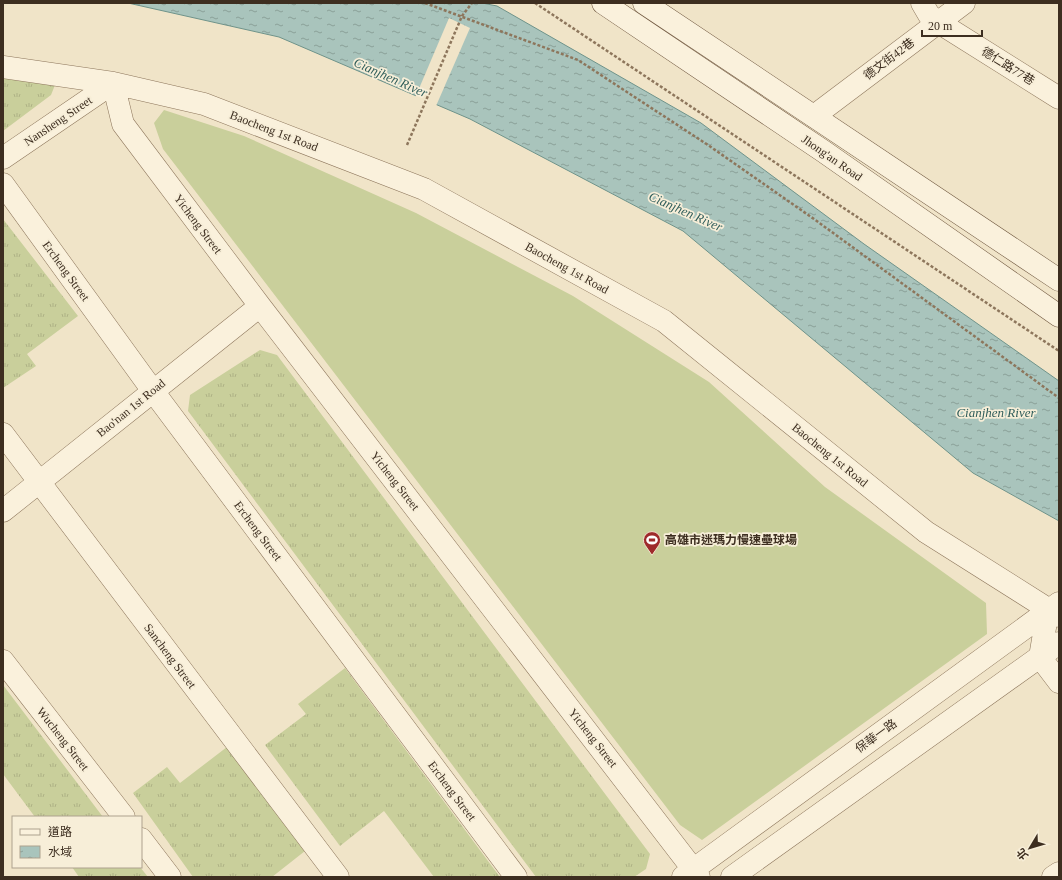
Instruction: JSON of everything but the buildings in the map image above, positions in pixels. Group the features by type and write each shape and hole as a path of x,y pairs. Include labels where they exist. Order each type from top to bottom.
{"street":[{"name":"Jhong'an Road","path":"602,3 823,151 1059,316"},
{"name":"Jhong'an Road","path":"644,3 1059,280"},
{"name":"德仁路77巷","path":"922,3 930,15 938,22 1059,98"},
{"name":"德文街42巷","path":"814,116 964,3"},
{"name":"Baocheng 1st Road","path":"3,67 113,84 204,104 424,189 664,321 926,532 1055,610"},
{"name":"Nansheng Street","path":"3,158 113,84"},
{"name":"Yicheng Street","path":"113,84 123,124 692,874"},
{"name":"Ercheng Street","path":"3,184 153,391 516,877"},
{"name":"Bao'nan 1st Road","path":"3,511 260,306"},
{"name":"Sancheng Street","path":"3,434 38,483 338,877"},
{"path":"1040,657 1055,610"},
{"name":"保華一路","path":"692,874 1055,610"},
{"path":"732,877 1059,643"},
{"path":"1040,657 1059,682"},
{"name":"Wucheng Street","path":"3,661 123,816"},
{"path":"142,840 170,877"},
{"path":"1053,877 1059,873"}],"path":[{"path":"425,3 578,60 727,158 1059,398"},
{"path":"407,145 462,16 472,3"},
{"path":"535,3 1059,351"}],"green space":[{"path":"3,73 55,85 51,95 3,131"},
{"path":"164,110 244,136 416,213 573,296 709,382 825,487 986,603 987,634 702,840 680,825 163,149 154,123"},
{"path":"3,219 78,316 27,354 36,366 3,388"},
{"path":"260,350 277,355 650,854 646,869 634,877 536,877 188,411 190,395"},
{"path":"345,668 500,877 434,877 384,811 340,846 265,745 306,714 298,704"},
{"path":"3,685 102,816 34,816 3,774"},
{"path":"227,747 305,851 272,877 193,877 133,793 167,767 180,783"},
{"path":"73,868 141,868 148,877 79,877"}],"water":[{"name":"Cianjhen River","path":"128,3 482,3 497,6 701,123 864,244 1059,381 1059,521 973,473 683,231 470,119 279,37"}],"pier":[{"path":"449,18 470,28 436,106 415,98"}],"place":[{"name":"高雄市迷瑪力慢速壘球場","path":"652,555"}]}
